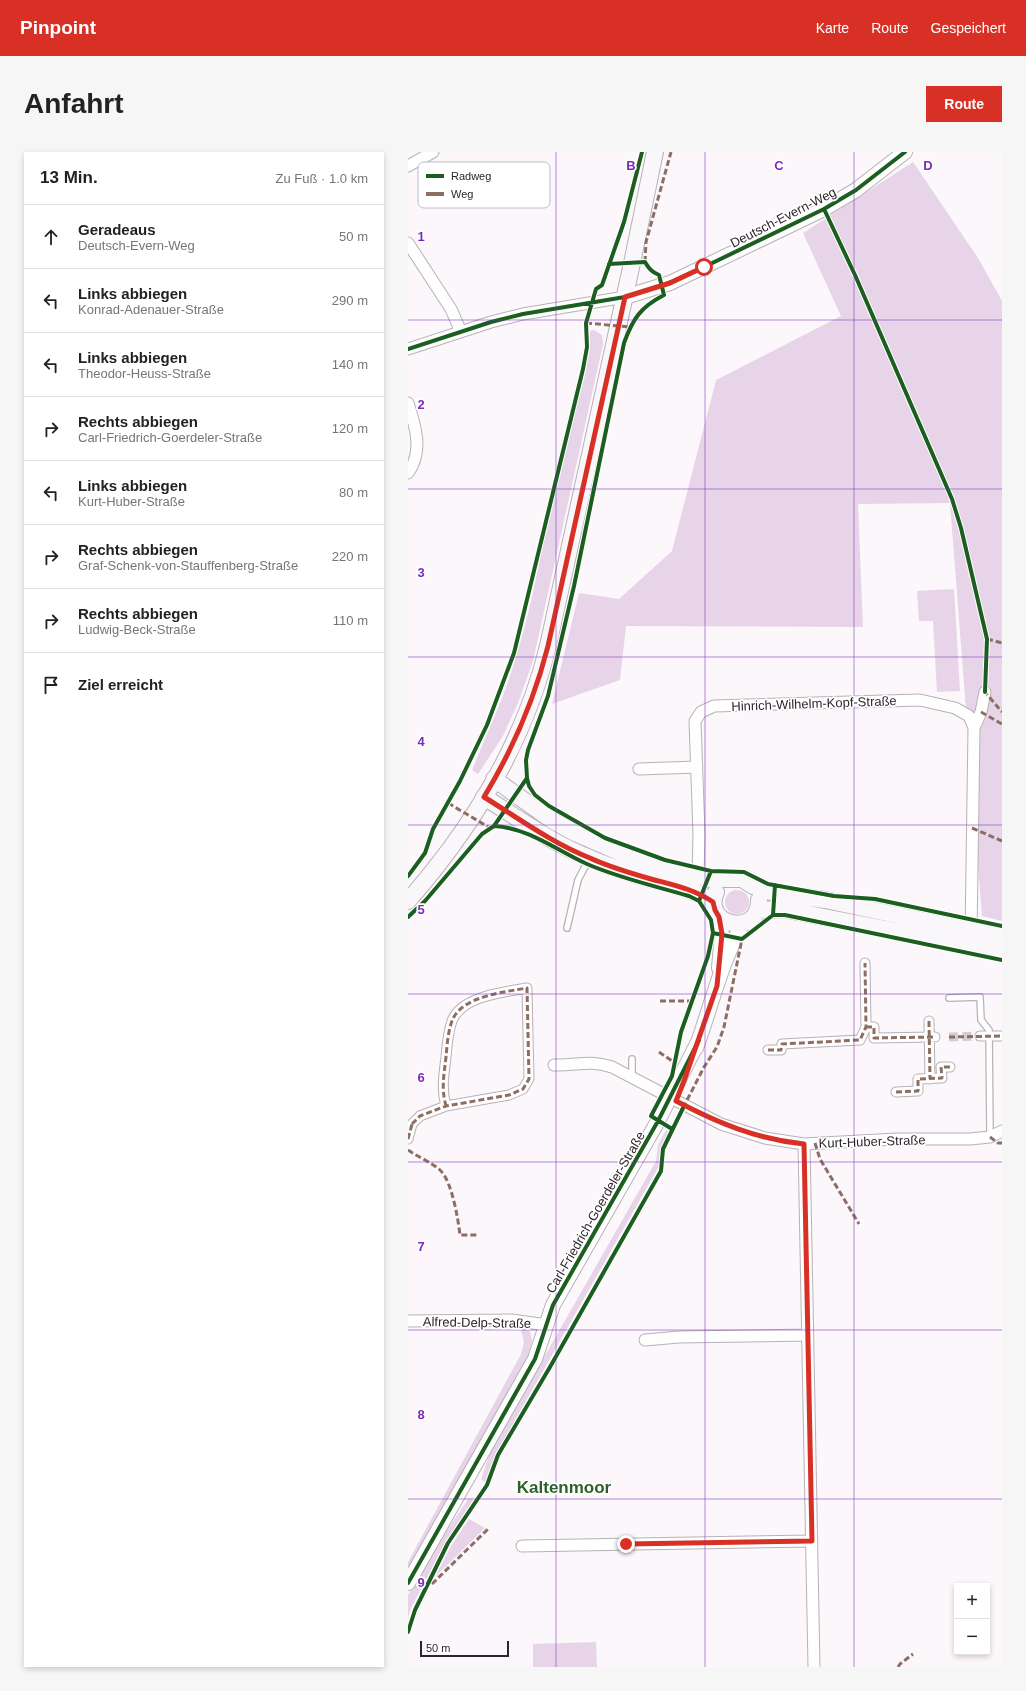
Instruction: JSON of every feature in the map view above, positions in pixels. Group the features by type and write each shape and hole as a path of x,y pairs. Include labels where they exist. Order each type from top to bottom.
{"main road":[{"path":"408,901 449,850 484,797 518,735 536,688 544,660 625,297 655,152"},
{"path":"494,779 553,821 575,833 630,857 663,868 698,877 742,880 753,886 774,893 825,900 971,938 1002,952"},
{"path":"484,797 568,848 589,858 625,872 701,894 730,924 743,923 749,920 758,910 758,898 753,886"},
{"path":"716,909 718,888 730,880"},
{"path":"758,910 783,909 971,938 1002,937"}],"street":[{"path":"408,166 433,152"},
{"name":"Deutsch-Evern-Weg","path":"408,349 491,322 523,314 625,297 670,283 824,209 856,190 905,152"},
{"path":"408,243 451,309 461,332"},
{"path":"408,403 415,424 417,448 411,469 408,472"},
{"path":"971,938 974,728 981,712 985,692"},
{"name":"Hinrich-Wilhelm-Kopf-Straße","path":"698,877 699,834 695,721 701,712 714,706 920,700 955,708 969,716 974,728"},
{"path":"639,769 697,767"},
{"name":"Carl-Friedrich-Goerdeler-Straße","path":"716,909 722,934 717,986"},
{"name":"Carl-Friedrich-Goerdeler-Straße","path":"408,1583 535,1359 546,1326 559,1309 666,1124 673,1100 699,1040 717,986 743,923"},
{"path":"768,1050 781,1050 782,1044 860,1040 866,1027 865,963"},
{"path":"408,1139 410,1124 420,1116 446,1106 509,1095 523,1089 529,1078 528,988 480,998 464,1006 452,1019 449,1031 442,1092 446,1106"},
{"path":"929,1021 932,1037 930,1079"},
{"path":"866,1027 874,1027 874,1038 932,1037"},
{"path":"984,1036 1002,1036"},
{"name":"Kurt-Huber-Straße","path":"554,1065 587,1062 599,1063 612,1067 721,1124 765,1138 804,1144 990,1137 1002,1131"},
{"path":"896,1092 918,1091 918,1079 942,1078 941,1067 950,1067"},
{"path":"804,1144 814,1667"},
{"name":"Alfred-Delp-Straße","path":"408,1321 512,1320 546,1326"},
{"path":"645,1340 679,1337 808,1335"},
{"path":"522,1546 812,1541"}],"lane":[{"path":"567,928 578,880 589,858"},
{"path":"949,998 980,997 981,1020 989,1030 984,1036 990,1137"},
{"path":"632,1059 632,1078"}],"shaded area":[{"path":"913,162 978,258 1002,301 1002,921 982,916 950,503 858,504 863,627 626,626 620,680 552,704 579,593 619,599 672,551 716,380 841,316 803,233"},
{"path":"594,330 602,335 603,344 533,661 518,703 503,736 478,774 472,770 507,686 523,633 535,585 560,463 584,381 590,331"},
{"path":"954,589 960,691 937,692 933,621 919,621 917,591"},
{"path":"737,890 746,893 749,902 746,911 737,914 728,911 725,902 728,893"},
{"path":"666,1130 669,1132 661,1148 659,1166 496,1454 485,1482 481,1479 491,1450 656,1161 658,1145"},
{"path":"520,1327 530,1331 532,1340 528,1358 412,1564 408,1567 408,1562 521,1354 524,1342"},
{"path":"469,1498 475,1501 446,1541 411,1608 408,1618 408,1595 447,1530"},
{"path":"469,1519 485,1528 435,1577 451,1546"},
{"path":"596,1642 597,1667 533,1667 533,1644"}],"tunnel":[{"path":"949,1037 980,1036"}],"marked path":[{"path":"645,262 646,242 671,152"},
{"path":"586,323 630,327"},
{"path":"987,639 1002,643"},
{"path":"985,690 985,692 1002,712"},
{"path":"981,712 1002,724"},
{"path":"448,803 490,828 493,826"},
{"path":"972,828 1002,841"},
{"path":"683,1108 704,1067 717,1047 724,1027 742,939 745,937"},
{"path":"768,1050 781,1050 782,1044 860,1040 866,1027 865,963"},
{"path":"412,1124 420,1116 446,1106 509,1095 523,1089 529,1079 527,988 485,997 464,1006 457,1013 452,1021 447,1043 443,1082 446,1106"},
{"path":"660,1001 692,1001"},
{"path":"929,1021 930,1079"},
{"path":"866,1027 874,1027 874,1038 935,1037"},
{"path":"949,1037 1002,1036"},
{"path":"659,1052 675,1063"},
{"path":"896,1092 918,1091 918,1079 942,1078 941,1067 950,1067"},
{"path":"408,1139 412,1124"},
{"path":"990,1137 998,1143 1002,1143"},
{"path":"815,1143 820,1159 859,1224"},
{"path":"408,1150 429,1162 444,1175 454,1201 460,1235 477,1235"},
{"path":"432,1584 489,1528"},
{"path":"898,1667 913,1654"}],"cycle path":[{"path":"408,876 425,853 433,829 460,781 487,725 514,653 583,369 587,347 586,323 596,289 602,285 624,222 642,152"},
{"path":"662,286 824,209 856,190 905,152"},
{"path":"824,209 855,275 952,499 961,528 987,639 985,692"},
{"path":"609,264 645,262 654,273 659,275 664,295 649,304 639,314 624,343 574,586 548,696 528,750 526,760 529,786 535,795 549,806 605,838 665,860 711,871 744,872 768,884 834,896 875,899 1002,926"},
{"path":"408,349 491,322 523,314 625,297"},
{"path":"408,917 425,901 482,834 494,826 527,778"},
{"path":"494,826 531,835 599,869 624,878 689,896 699,901"},
{"path":"711,871 699,901 711,920 713,933 742,939 773,915 775,885"},
{"path":"773,915 785,915 1002,960"},
{"path":"672,1129 651,1116 672,1076 681,1032 708,956 713,933"},
{"path":"408,1583 535,1359 553,1305 658,1121 699,1040"},
{"path":"408,1632 415,1610 448,1543 487,1485 498,1455 550,1367 661,1171 663,1149 684,1106"}],"district":[{"name":"Kaltenmoor","path":"564,1487"}],"route":[{"path":"626,1544 812,1541 804,1144 765,1138 740,1131 721,1124 676,1101 717,986 722,934 719,917 713,902 701,894 688,889 625,872 589,858 545,835 484,797 518,735 536,688 548,646 625,297 670,283 704,267"}]}
